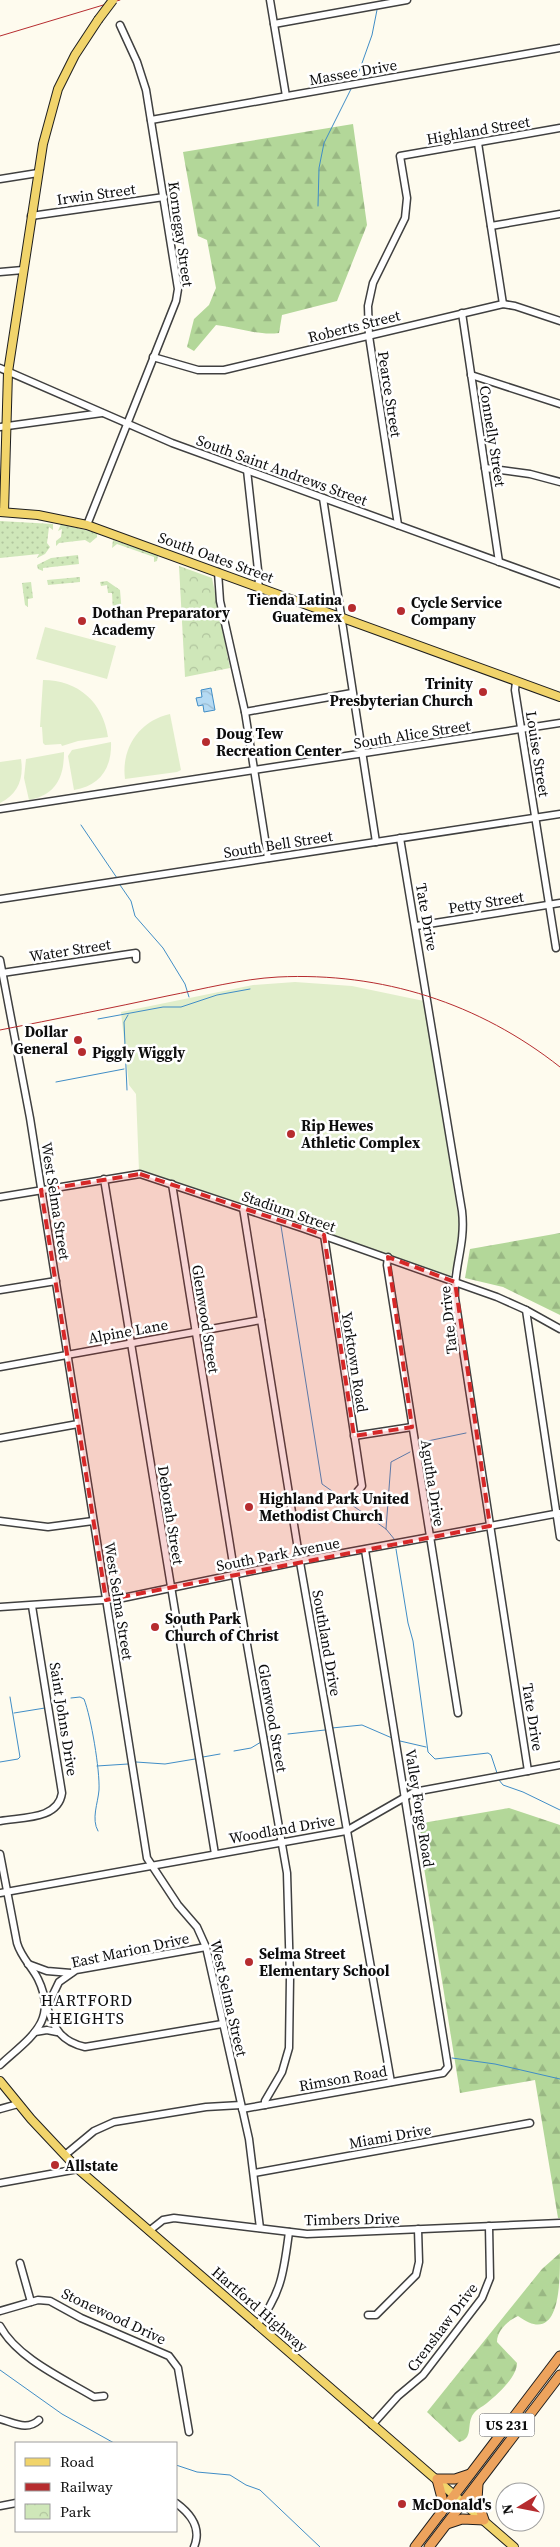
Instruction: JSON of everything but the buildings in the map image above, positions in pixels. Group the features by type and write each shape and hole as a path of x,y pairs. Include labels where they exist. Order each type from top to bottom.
{"highway":[{"name":"US 231","path":"414,2547 559,2358"},
{"name":"US 231","path":"429,2547 560,2375"},
{"path":"441,2513 442,2498 437,2479 455,2479 470,2474"},
{"path":"447,2524 462,2519 484,2520 477,2500 479,2482"}],"main road":[{"path":"2,512 4,370 48,119 58,88 75,55 112,0"},
{"name":"South Oates Street","path":"2,512 38,515 87,525 560,697"},
{"name":"Hartford Highway","path":"0,2081 18,2104 78,2169 514,2547"}],"street":[{"path":"270,0 286,96"},
{"path":"274,24 407,0"},
{"name":"Kornegay Street","path":"87,525 178,288 144,79 120,25"},
{"name":"Massee Drive","path":"151,120 560,48"},
{"name":"Highland Street","path":"400,156 560,128"},
{"path":"478,142 503,304"},
{"name":"Pearce Street","path":"398,525 369,336 368,306 373,283 405,218 407,198 400,156"},
{"path":"0,179 38,173"},
{"name":"Irwin Street","path":"32,216 164,197"},
{"path":"491,226 560,214"},
{"path":"0,272 23,270"},
{"name":"Roberts Street","path":"153,357 198,370 224,370 503,304 515,306 560,321"},
{"name":"Connelly Street","path":"462,313 499,562"},
{"name":"South Saint Andrews Street","path":"4,370 127,424 247,470 560,584"},
{"path":"471,376 560,404"},
{"path":"3,426 103,413"},
{"path":"485,468 530,474 560,482"},
{"path":"247,470 259,578 258,587"},
{"path":"323,498 376,842"},
{"path":"218,572 224,621 245,712 268,858"},
{"name":"Louise Street","path":"516,682 521,730 556,948"},
{"path":"245,712 352,693"},
{"name":"South Alice Street","path":"0,808 254,771 560,723"},
{"name":"South Bell Street","path":"0,899 560,814"},
{"name":"Tate Drive","path":"400,838 416,926 463,1223 462,1249 455,1282 455,1298 528,1770"},
{"name":"Petty Street","path":"416,926 560,903"},
{"name":"Water Street","path":"2,973 136,953 136,959"},
{"name":"West Selma Street","path":"0,960 56,1280 147,1858 178,1905 197,1927 206,1946 242,2107 254,2173 260,2228"},
{"name":"Stadium Street","path":"0,1197 136,1174 172,1184 388,1257 526,1310 560,1330"},
{"name":"Deborah Street","path":"104,1179 215,1854"},
{"name":"Glenwood Street","path":"172,1184 235,1575 282,1842 289,1893 290,2038 286,2064 265,2101 265,2105"},
{"name":"Southland Drive","path":"243,1208 300,1561 391,2082"},
{"name":"Yorktown Road","path":"324,1235 362,1486 357,1492"},
{"name":"Agutha Drive","path":"388,1257 387,1265 458,1713"},
{"path":"0,1290 56,1280"},
{"path":"526,1310 558,1513 560,1537"},
{"name":"Alpine Lane","path":"0,1367 261,1320"},
{"path":"0,1438 78,1424"},
{"path":"354,1436 412,1427"},
{"name":"South Park Avenue","path":"0,1607 106,1600 171,1589 300,1561 558,1513"},
{"path":"0,1521 48,1527 93,1521"},
{"name":"Valley Forge Road","path":"365,1550 406,1796 447,2069"},
{"name":"Saint Johns Drive","path":"0,1821 47,1813 56,1808 62,1793 32,1606"},
{"name":"Woodland Drive","path":"4,1893 346,1831 406,1796 560,1765"},
{"path":"0,1854 4,1893 17,1943 38,1978 47,2007 58,2032"},
{"name":"East Marion Drive","path":"0,2065 42,2022 55,1988 70,1973 206,1946"},
{"path":"28,1964 47,1971 70,1973"},
{"path":"34,2032 47,2030 58,2032 76,2045 92,2047 222,2024"},
{"name":"Rimson Road","path":"64,2155 94,2131 114,2122 206,2107 265,2105 443,2073 447,2069"},
{"path":"0,2108 18,2104"},
{"name":"Miami Drive","path":"254,2173 530,2124"},
{"path":"0,2184 78,2169"},
{"name":"Timbers Drive","path":"149,2231 163,2220 174,2218 320,2234 560,2223"},
{"name":"Crenshaw Drive","path":"372,2425 398,2396 423,2375 482,2298 490,2278 489,2226"},
{"path":"368,2315 376,2315 416,2275 419,2262 418,2229"},
{"path":"257,2325 275,2300 281,2283 288,2232"},
{"path":"20,2263 31,2302"},
{"name":"Stonewood Drive","path":"0,2311 42,2299 54,2302 80,2318 172,2358 178,2368 189,2432"},
{"path":"0,2326 7,2338 40,2365 94,2396 104,2396"},
{"path":"0,2418 26,2427 39,2420"},
{"path":"0,2506 15,2504"},
{"path":"178,2505 189,2514 194,2522 197,2538 194,2547"}],"highlighted area":[{"path":"140,1174 324,1235 354,1436 412,1427 388,1257 455,1282 490,1526 106,1600 41,1190"}],"green space":[{"path":"353,124 367,225 337,301 282,315 279,333 255,332 216,325 194,351 187,347 194,319 209,305 216,288 207,240 198,236 183,152"},
{"path":"0,521 53,524 53,530 49,527 47,543 50,547 45,554 37,558 39,554 0,558"},
{"path":"61,524 97,533 97,537 90,543 85,540 59,543 56,546 56,541 61,537 62,529 58,531"},
{"path":"113,540 158,555 157,561 154,562 154,557 117,544 112,548"},
{"path":"78,555 79,564 43,568 43,571 38,569 37,565 51,558"},
{"path":"179,566 212,578 230,668 185,677"},
{"path":"80,577 80,582 48,585 47,580"},
{"path":"107,581 120,590 122,615 113,611 112,593 108,593 107,585 101,586 100,582"},
{"path":"31,582 33,598 28,599 28,607 25,605 22,583"},
{"path":"45,627 116,646 107,679 36,659"},
{"path":"43,680 67,684 87,695 101,713 108,737 78,741 62,746 61,744 45,745 43,743 42,727 40,727"},
{"path":"170,714 181,770 125,779 126,757 134,737 149,723"},
{"path":"111,742 107,768 103,774 91,784 74,790 68,756 72,750"},
{"path":"64,752 64,761 57,784 46,794 29,800 24,778 26,759"},
{"path":"21,759 22,773 18,785 11,795 0,803 0,762"},
{"name":"Rip Hewes Athletic Complex","path":"295,982 352,986 424,1001 459,1222 458,1252 450,1277 139,1171 136,1094 129,1085 121,1012 253,985"},
{"path":"560,1233 560,1315 503,1287 465,1278 470,1249"},
{"path":"509,1808 560,1825 560,2218 558,2218 535,2080 460,2093 417,1824"},
{"path":"560,2253 558,2296 550,2318 542,2324 532,2324 518,2316 507,2323 501,2330 497,2342 517,2363 514,2374 501,2390 473,2414 468,2435 459,2442 427,2412 542,2269"}],"water":[{"path":"211,688 215,710 204,712 203,705 198,706 196,698 202,697 201,690"}],"waterway":[{"path":"356,80 372,35 377,10"},
{"path":"318,206 319,168 324,143 351,89"},
{"path":"81,825 117,878"},
{"path":"120,885 131,901 135,916 163,948 185,984 189,997"},
{"path":"98,1019 163,1007 181,1007 217,995 250,989"},
{"path":"127,1090 124,1022 128,1015"},
{"path":"56,1082 124,1069"},
{"path":"277,1212 280,1216"},
{"path":"281,1226 322,1484 386,1529 395,1540"},
{"path":"418,1443 466,1433"},
{"path":"386,1529 391,1462 410,1452"},
{"path":"396,1549 408,1623 413,1641 428,1752 435,1759 488,1753 491,1755 497,1773"},
{"path":"0,1762 20,1757 10,1697"},
{"path":"71,1698 80,1697 84,1699 92,1730 99,1781 95,1816 98,1831"},
{"path":"14,1713 45,1708"},
{"path":"332,1728 362,1725 392,1738"},
{"path":"288,1734 325,1730"},
{"path":"267,1737 280,1735"},
{"path":"400,1741 426,1747"},
{"path":"234,1751 251,1748 261,1742"},
{"path":"203,1757 220,1754"},
{"path":"136,1762 165,1764 195,1759"},
{"path":"97,1766 128,1764"},
{"path":"499,1780 503,1785 523,1792 560,1810"},
{"path":"452,2058 495,2064 560,2079"},
{"path":"0,2370 62,2414 112,2442"},
{"path":"178,2466 197,2472 230,2475 246,2485 260,2490 320,2547"}],"railway":[{"path":"0,36 120,0"},
{"path":"0,1030 236,982 278,977 317,977 355,980 392,986 428,996 463,1009 496,1025 560,1067"}],"place":[{"name":"Tienda Latina Guatemex","path":"352,608"},
{"name":"Cycle Service Company","path":"401,611"},
{"name":"Dothan Preparatory Academy","path":"82,621"},
{"name":"Trinity Presbyterian Church","path":"483,692"},
{"name":"Doug Tew Recreation Center","path":"206,742"},
{"name":"Dollar General","path":"78,1040"},
{"name":"Piggly Wiggly","path":"82,1052"},
{"name":"Rip Hewes Athletic Complex","path":"291,1134"},
{"name":"Highland Park United Methodist Church","path":"249,1507"},
{"name":"South Park Church of Christ","path":"155,1627"},
{"name":"Selma Street Elementary School","path":"249,1962"},
{"name":"Allstate","path":"55,2165"},
{"name":"McDonald's","path":"402,2504"}],"district":[{"name":"HARTFORD HEIGHTS","path":"87,2009"}]}
